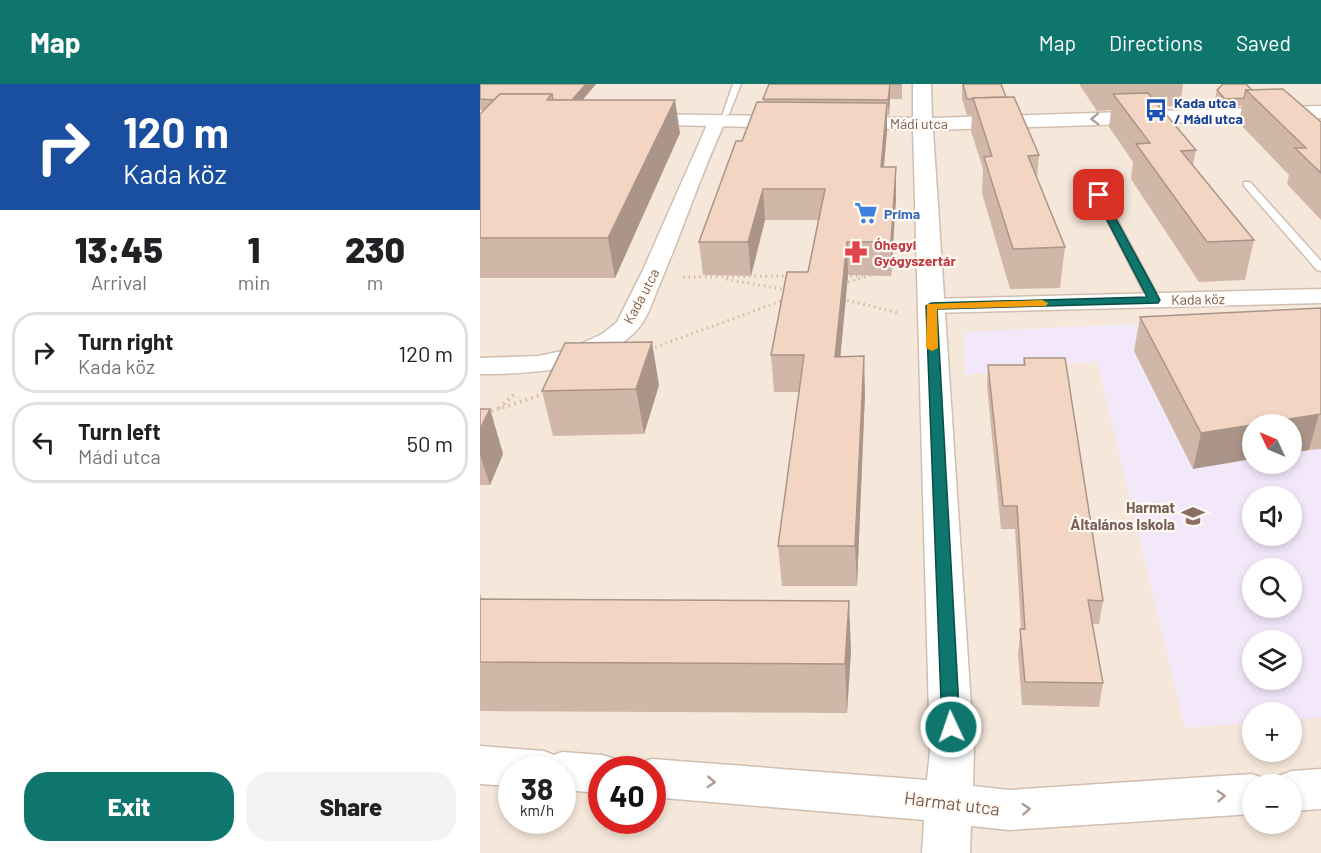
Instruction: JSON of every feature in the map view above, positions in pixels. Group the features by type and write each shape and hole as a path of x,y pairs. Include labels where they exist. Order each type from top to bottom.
{"street":[{"path":"922,84 924,194 952,751 947,804 946,853"},
{"name":"Mádi utca","path":"610,120 720,118 814,123 924,124 1321,112"},
{"name":"Kada utca","path":"480,366 513,367 551,363 590,351 613,338 628,324 652,277 720,118"},
{"name":"Kada köz","path":"931,306 1321,296"},
{"path":"480,765 498,766"},
{"name":"Harmat utca","path":"666,779 886,796 1009,810 1242,795"},
{"path":"1302,790 1321,789"}],"lane":[{"path":"720,118 737,84"},
{"path":"1246,184 1321,268"},
{"path":"1099,195 1154,300"}],"path":[{"path":"836,276 871,275 840,284"},
{"path":"797,291 717,277 800,276"},
{"path":"842,299 891,311"},
{"path":"646,351 786,300"},
{"path":"480,415 555,390"}],"shaded area":[{"path":"480,84 1321,84 1321,853 480,853"},
{"name":"Harmat Általános Iskola","path":"1321,315 1321,717 1302,719 1302,702 1242,702 1242,724 1185,728 1097,361 966,375 963,332"}],"building":[{"path":"480,84 586,84 572,100 553,100 552,94 500,94 494,100 480,99"},
{"path":"769,84 890,84 888,100 763,99"},
{"path":"963,84 1001,84 1006,97 967,99"},
{"path":"1223,84 1246,84 1252,90 1246,90 1244,98 1225,99 1217,90"},
{"path":"1283,89 1321,122 1321,173 1295,148 1306,148 1246,90"},
{"path":"1148,93 1196,150 1181,151 1254,240 1207,242 1136,144 1150,143 1113,94"},
{"path":"500,94 552,94 547,100 675,100 608,238 480,238 480,114"},
{"path":"1014,97 1039,155 1028,156 1065,247 1013,249 984,157 992,156 973,98"},
{"path":"757,102 887,103 881,167 896,167 891,242 847,242 835,357 864,356 855,546 778,546 804,355 771,355 787,272 808,272 825,189 763,189 748,242 699,242 736,141 742,141"},
{"path":"1321,308 1321,414 1302,417 1302,414 1242,414 1242,427 1201,433 1140,317"},
{"path":"652,342 636,389 542,391 565,343"},
{"path":"1024,358 1065,358 1103,601 1088,600 1103,683 1025,682 1020,629 1025,629 1017,506 1003,506 988,365 1025,365"},
{"path":"480,409 490,409 480,429"},
{"path":"480,599 849,601 845,664 480,662"}],"slow traffic":[{"path":"932,348 931,306 1042,303"}],"place":[{"name":"Kada utca / Mádi utca","path":"1156,110"},
{"name":"Príma","path":"866,213"},
{"name":"Óhegyi Gyógyszertár","path":"856,252"},
{"name":"Harmat Általános Iskola","path":"1193,516"}],"route":[{"path":"951,727 931,306 1154,300 1099,195"}]}
